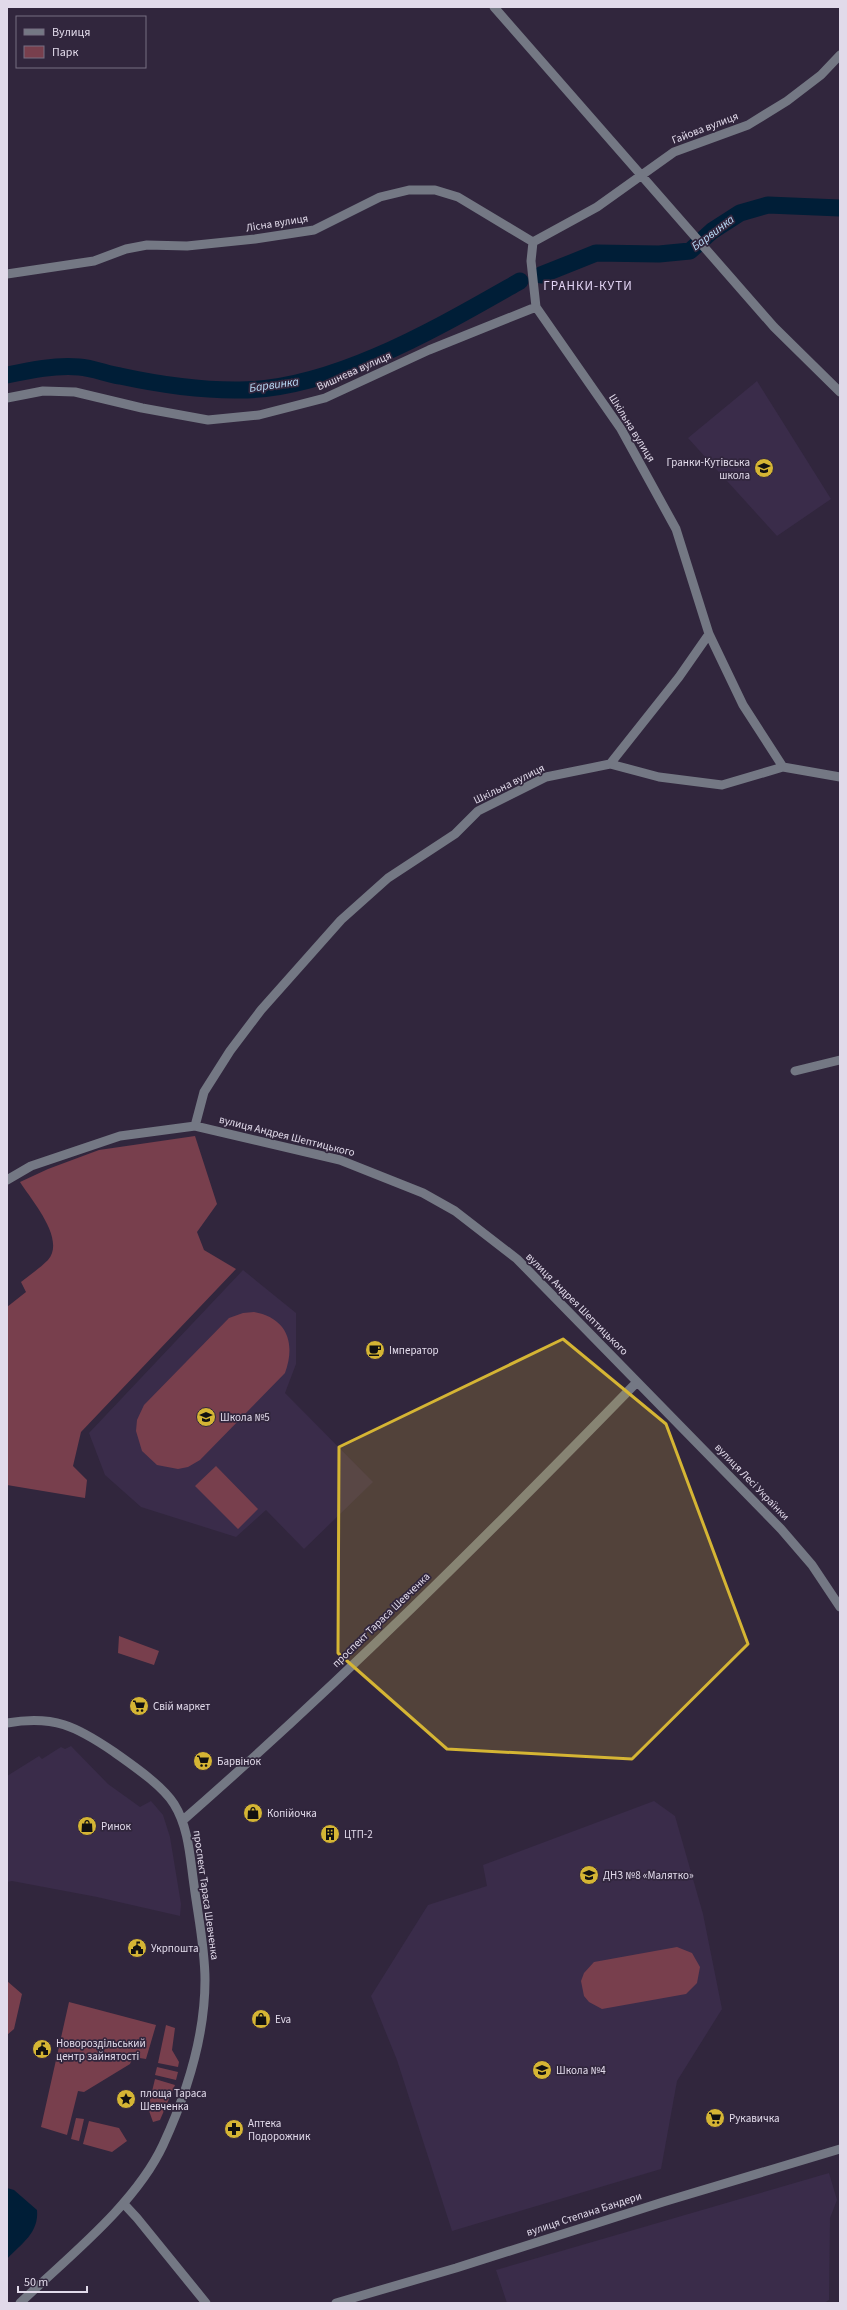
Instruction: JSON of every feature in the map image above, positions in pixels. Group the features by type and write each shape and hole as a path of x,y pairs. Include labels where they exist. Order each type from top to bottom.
{"street":[{"path":"494,7 774,327 840,392"},
{"name":"Гайова вулиця","path":"533,242 597,207 640,174 674,152 748,125 787,101 821,75 840,55"},
{"name":"Лісна вулиця","path":"7,274 94,261 126,249 147,245 187,246 255,239 314,230 380,197 409,190 435,190 458,196 533,242"},
{"name":"Шкільна вулиця","path":"533,242 531,261 536,307 621,429 676,529 708,634 743,705 783,767"},
{"name":"Вишнева вулиця","path":"7,398 43,391 75,392 142,408 208,420 258,415 325,398 429,350 536,307"},
{"path":"610,764 680,677 708,634"},
{"name":"Шкільна вулиця","path":"194,1126 204,1092 230,1051 261,1010 341,920 388,878 455,834 478,811 546,777 610,764 659,777 722,785 783,767 840,777"},
{"path":"796,1071 840,1060"},
{"name":"вулиця Андрея Шептицького","path":"7,1180 31,1166 120,1136 194,1126 340,1160 423,1193 455,1211 517,1259 637,1382"},
{"name":"вулиця Лесі Українки","path":"637,1382 781,1529 816,1570 840,1607"},
{"name":"проспект Тараса Шевченка","path":"20,2303 124,2204 156,2160 176,2116 193,2071 201,2027 205,1981 203,1945 189,1848 182,1821 274,1741 502,1518 637,1382"},
{"path":"7,1723 25,1720 49,1720 67,1725 88,1735 132,1765 165,1793 173,1802 182,1821"},
{"name":"вулиця Степана Бандери","path":"336,2303 456,2268 663,2202 840,2149"},
{"path":"124,2204 206,2303"}],"highlighted area":[{"path":"563,1339 666,1424 748,1644 632,1759 447,1749 338,1653 339,1447"}],"shaded area":[{"name":"Гранки-Кутівська школа","path":"757,381 831,499 777,536 688,438"},
{"name":"Школа №5","path":"243,1270 296,1313 296,1364 285,1393 373,1482 304,1549 266,1510 236,1537 141,1507 105,1475 89,1433"},
{"name":"Ринок","path":"71,1746 108,1784 140,1807 151,1801 163,1815 170,1837 181,1904 180,1916 97,1897 12,1881 7,1882 7,1776 39,1756 42,1759 61,1747 65,1749"},
{"name":"Школа №4","path":"654,1801 675,1816 703,1914 722,2009 677,2081 661,2169 452,2231 397,2060 371,1996 428,1905 487,1886 483,1865"},
{"path":"829,2173 837,2200 830,2218 829,2300 824,2303 507,2303 496,2270"}],"green space":[{"path":"195,1136 217,1204 197,1232 204,1250 236,1269 81,1432 73,1466 87,1480 85,1498 7,1485 7,1307 26,1292 21,1282 48,1260 52,1251 53,1242 50,1231 39,1209 20,1182 48,1169 99,1150"},
{"path":"254,1312 265,1315 274,1320 281,1326 286,1334 289,1342 289,1352 285,1373 200,1460 188,1467 178,1469 157,1465 142,1451 136,1431 137,1420 144,1405 229,1318 243,1313"},
{"path":"216,1466 258,1509 238,1529 195,1486"},
{"path":"119,1636 159,1651 154,1665 118,1653"},
{"path":"677,1947 692,1953 700,1967 697,1983 686,1994 602,2009 589,2002 584,1996 581,1981 584,1973 594,1962"},
{"path":"7,1981 22,1994 14,2029 7,2035"},
{"path":"69,2002 156,2025 146,2059 133,2057 130,2064 84,2092 78,2091 67,2135 41,2127"},
{"path":"166,2025 175,2028 172,2050 179,2062 178,2067 158,2063"},
{"path":"157,2067 178,2072 176,2080 155,2075"},
{"path":"155,2079 175,2085 160,2120 153,2122 148,2108"},
{"path":"76,2118 84,2119 79,2141 71,2139"},
{"path":"89,2121 119,2128 127,2141 112,2152 83,2144"}],"water":[{"path":"7,2188 14,2190 37,2210 37,2218 32,2231 24,2243 7,2259"}],"waterway":[{"name":"Барвинка","path":"541,275 596,253 659,254 690,251 712,231 740,213 768,205 840,208"},
{"name":"Барвинка","path":"7,375 43,368 70,367 95,370 148,382 192,388 221,390 271,388 308,380 346,369 383,354 455,318 520,281"}],"place":[{"name":"Гранки-Кутівська школа","path":"764,468"},
{"name":"Імператор","path":"375,1350"},
{"name":"Школа №5","path":"206,1417"},
{"name":"Свiй маркет","path":"139,1706"},
{"name":"Барвінок","path":"203,1761"},
{"name":"Копійочка","path":"253,1813"},
{"name":"Ринок","path":"87,1826"},
{"name":"ЦТП-2","path":"330,1834"},
{"name":"ДНЗ №8 «Малятко»","path":"589,1875"},
{"name":"Укрпошта","path":"137,1948"},
{"name":"Eva","path":"261,2019"},
{"name":"Новороздільський центр зайнятості","path":"42,2049"},
{"name":"Школа №4","path":"542,2070"},
{"name":"площа Тараса Шевченка","path":"126,2099"},
{"name":"Рукавичка","path":"715,2118"},
{"name":"Аптека Подорожник","path":"234,2129"}],"district":[{"name":"ГРАНКИ-КУТИ","path":"588,286"}]}
